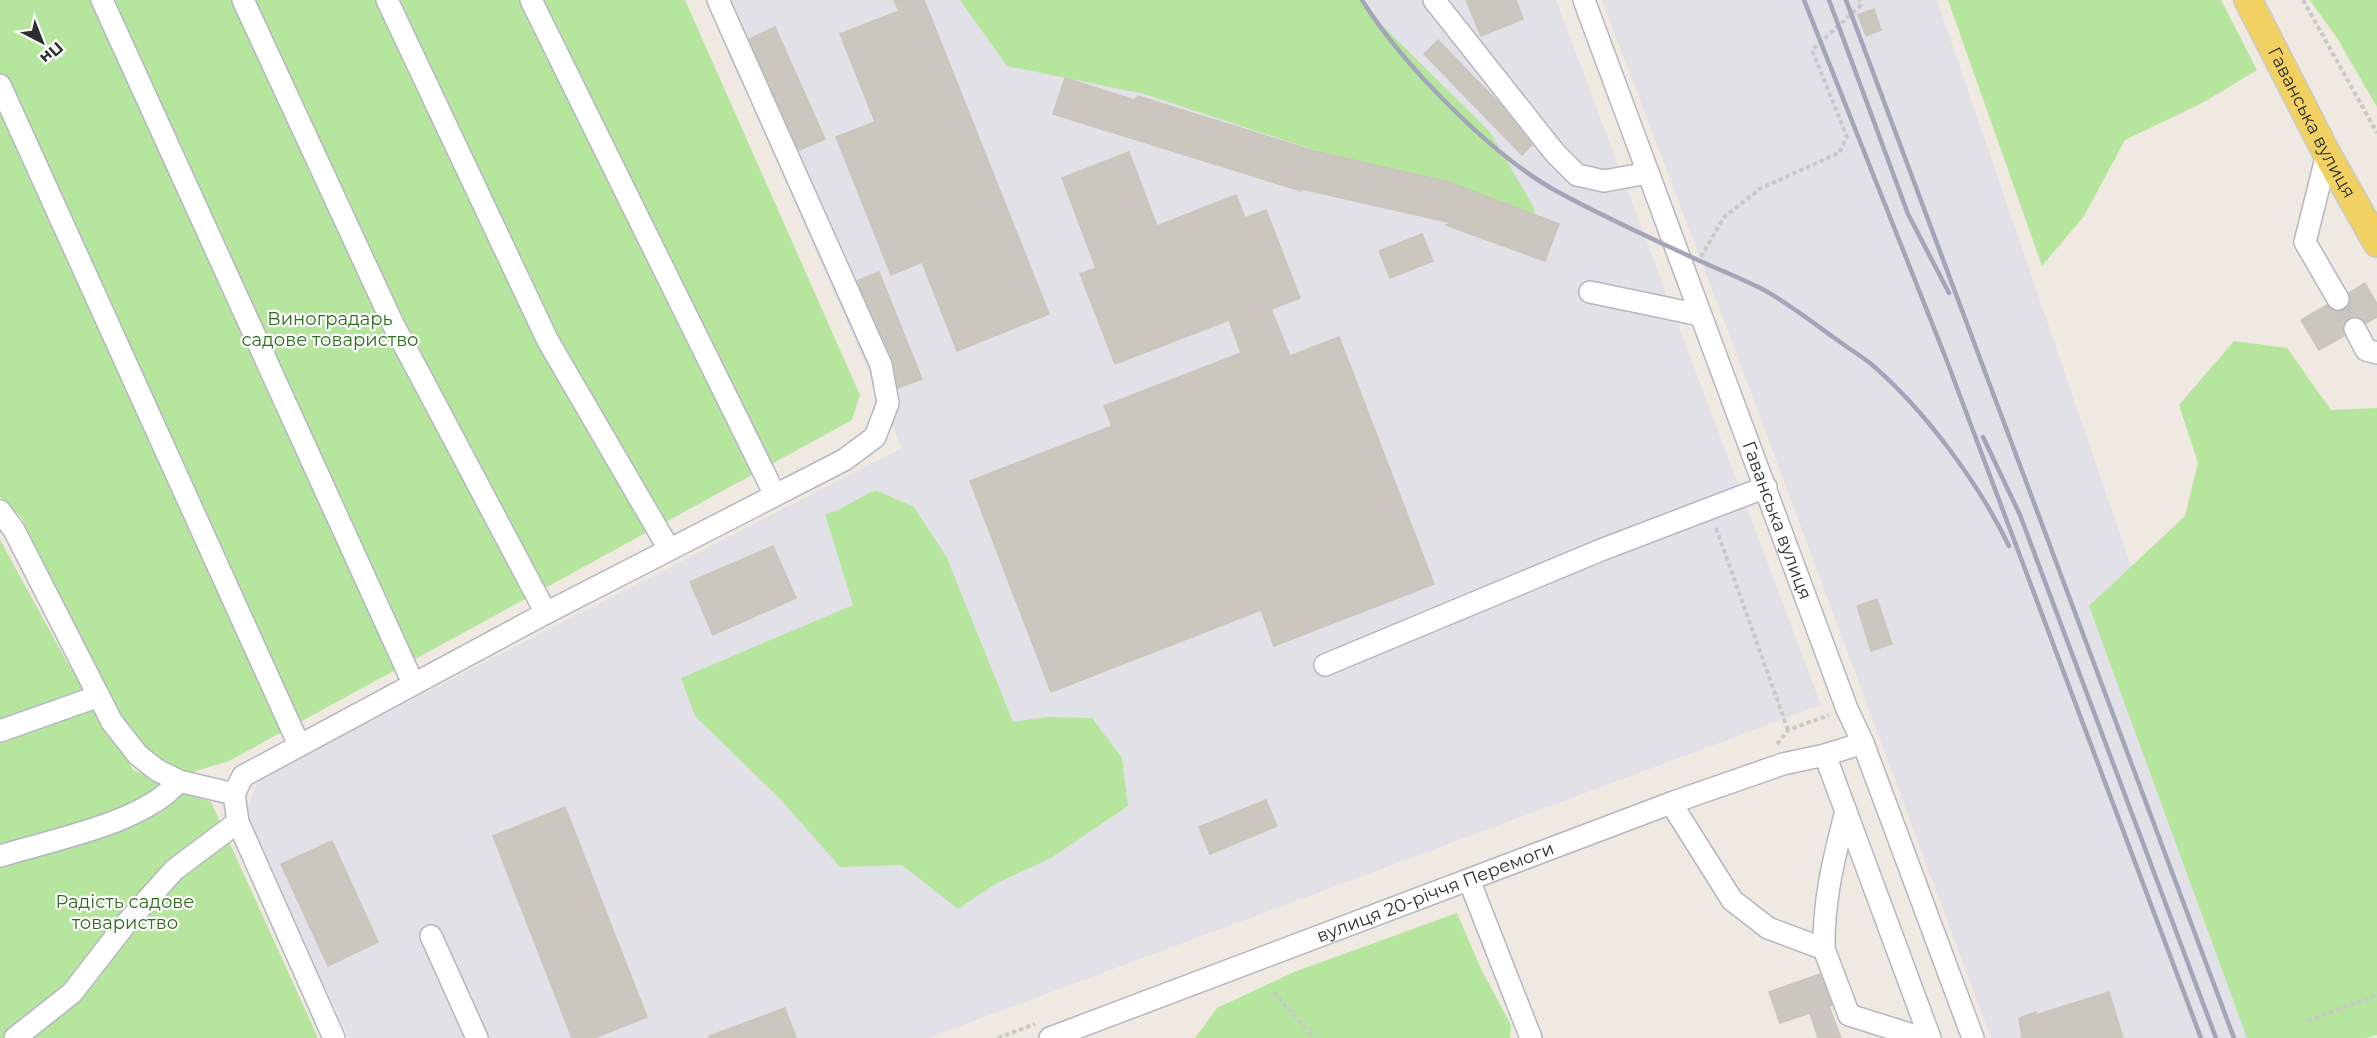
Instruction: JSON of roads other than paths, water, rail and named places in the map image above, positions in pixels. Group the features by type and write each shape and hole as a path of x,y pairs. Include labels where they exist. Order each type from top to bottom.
{"main road":[{"name":"Гаванська вулиця","path":"2248,0 2377,243"}],"street":[{"path":"102,0 413,683"},
{"path":"243,0 393,324 546,613"},
{"path":"387,0 548,341 669,549"},
{"path":"531,0 775,495"},
{"path":"334,1038 238,822 234,794 243,776 546,613 844,460 875,437 888,402 881,365 718,0"},
{"path":"1434,0 1555,153 1577,175 1604,181 1648,173"},
{"name":"Гаванська вулиця","path":"1584,0 1847,709 1863,742 1973,1038"},
{"path":"0,85 299,745"},
{"path":"2328,154 2305,242 2338,299"},
{"path":"1590,292 1700,315"},
{"path":"2355,330 2366,350 2377,353"},
{"path":"1325,665 1601,550 1766,486"},
{"path":"0,511 14,530 112,722 138,755 157,770 179,781 234,794"},
{"path":"0,731 99,696"},
{"name":"вулиця 20-річчя Перемоги","path":"1050,1038 1671,803 1783,764 1825,755 1863,742"},
{"path":"1825,755 1930,1038"},
{"path":"0,856 97,827 144,808 179,781"},
{"path":"1671,803 1732,900 1768,928 1824,949"},
{"path":"1846,811 1830,881 1824,919 1824,949 1849,1015 1922,1038"},
{"path":"15,1038 72,993 124,926 174,870 238,822"},
{"path":"1469,880 1531,1038"},
{"path":"431,936 477,1038"}],"tunnel":[{"path":"2338,299 2355,329"}],"railway":[{"path":"1362,0 1400,52 1450,106 1505,156 1532,176 1610,219 1766,291 1870,363 1930,424 1966,472 2009,546"},
{"path":"1804,0 1945,356 2201,1038"},
{"path":"1829,0 1908,214 1949,293"},
{"path":"1846,0 2234,1038"},
{"path":"1983,437 2020,515 2216,1038"}],"park label":[{"name":"Виноградарь садове товариство","path":"330,329"},
{"name":"Радість садове товариство","path":"125,912"}]}
